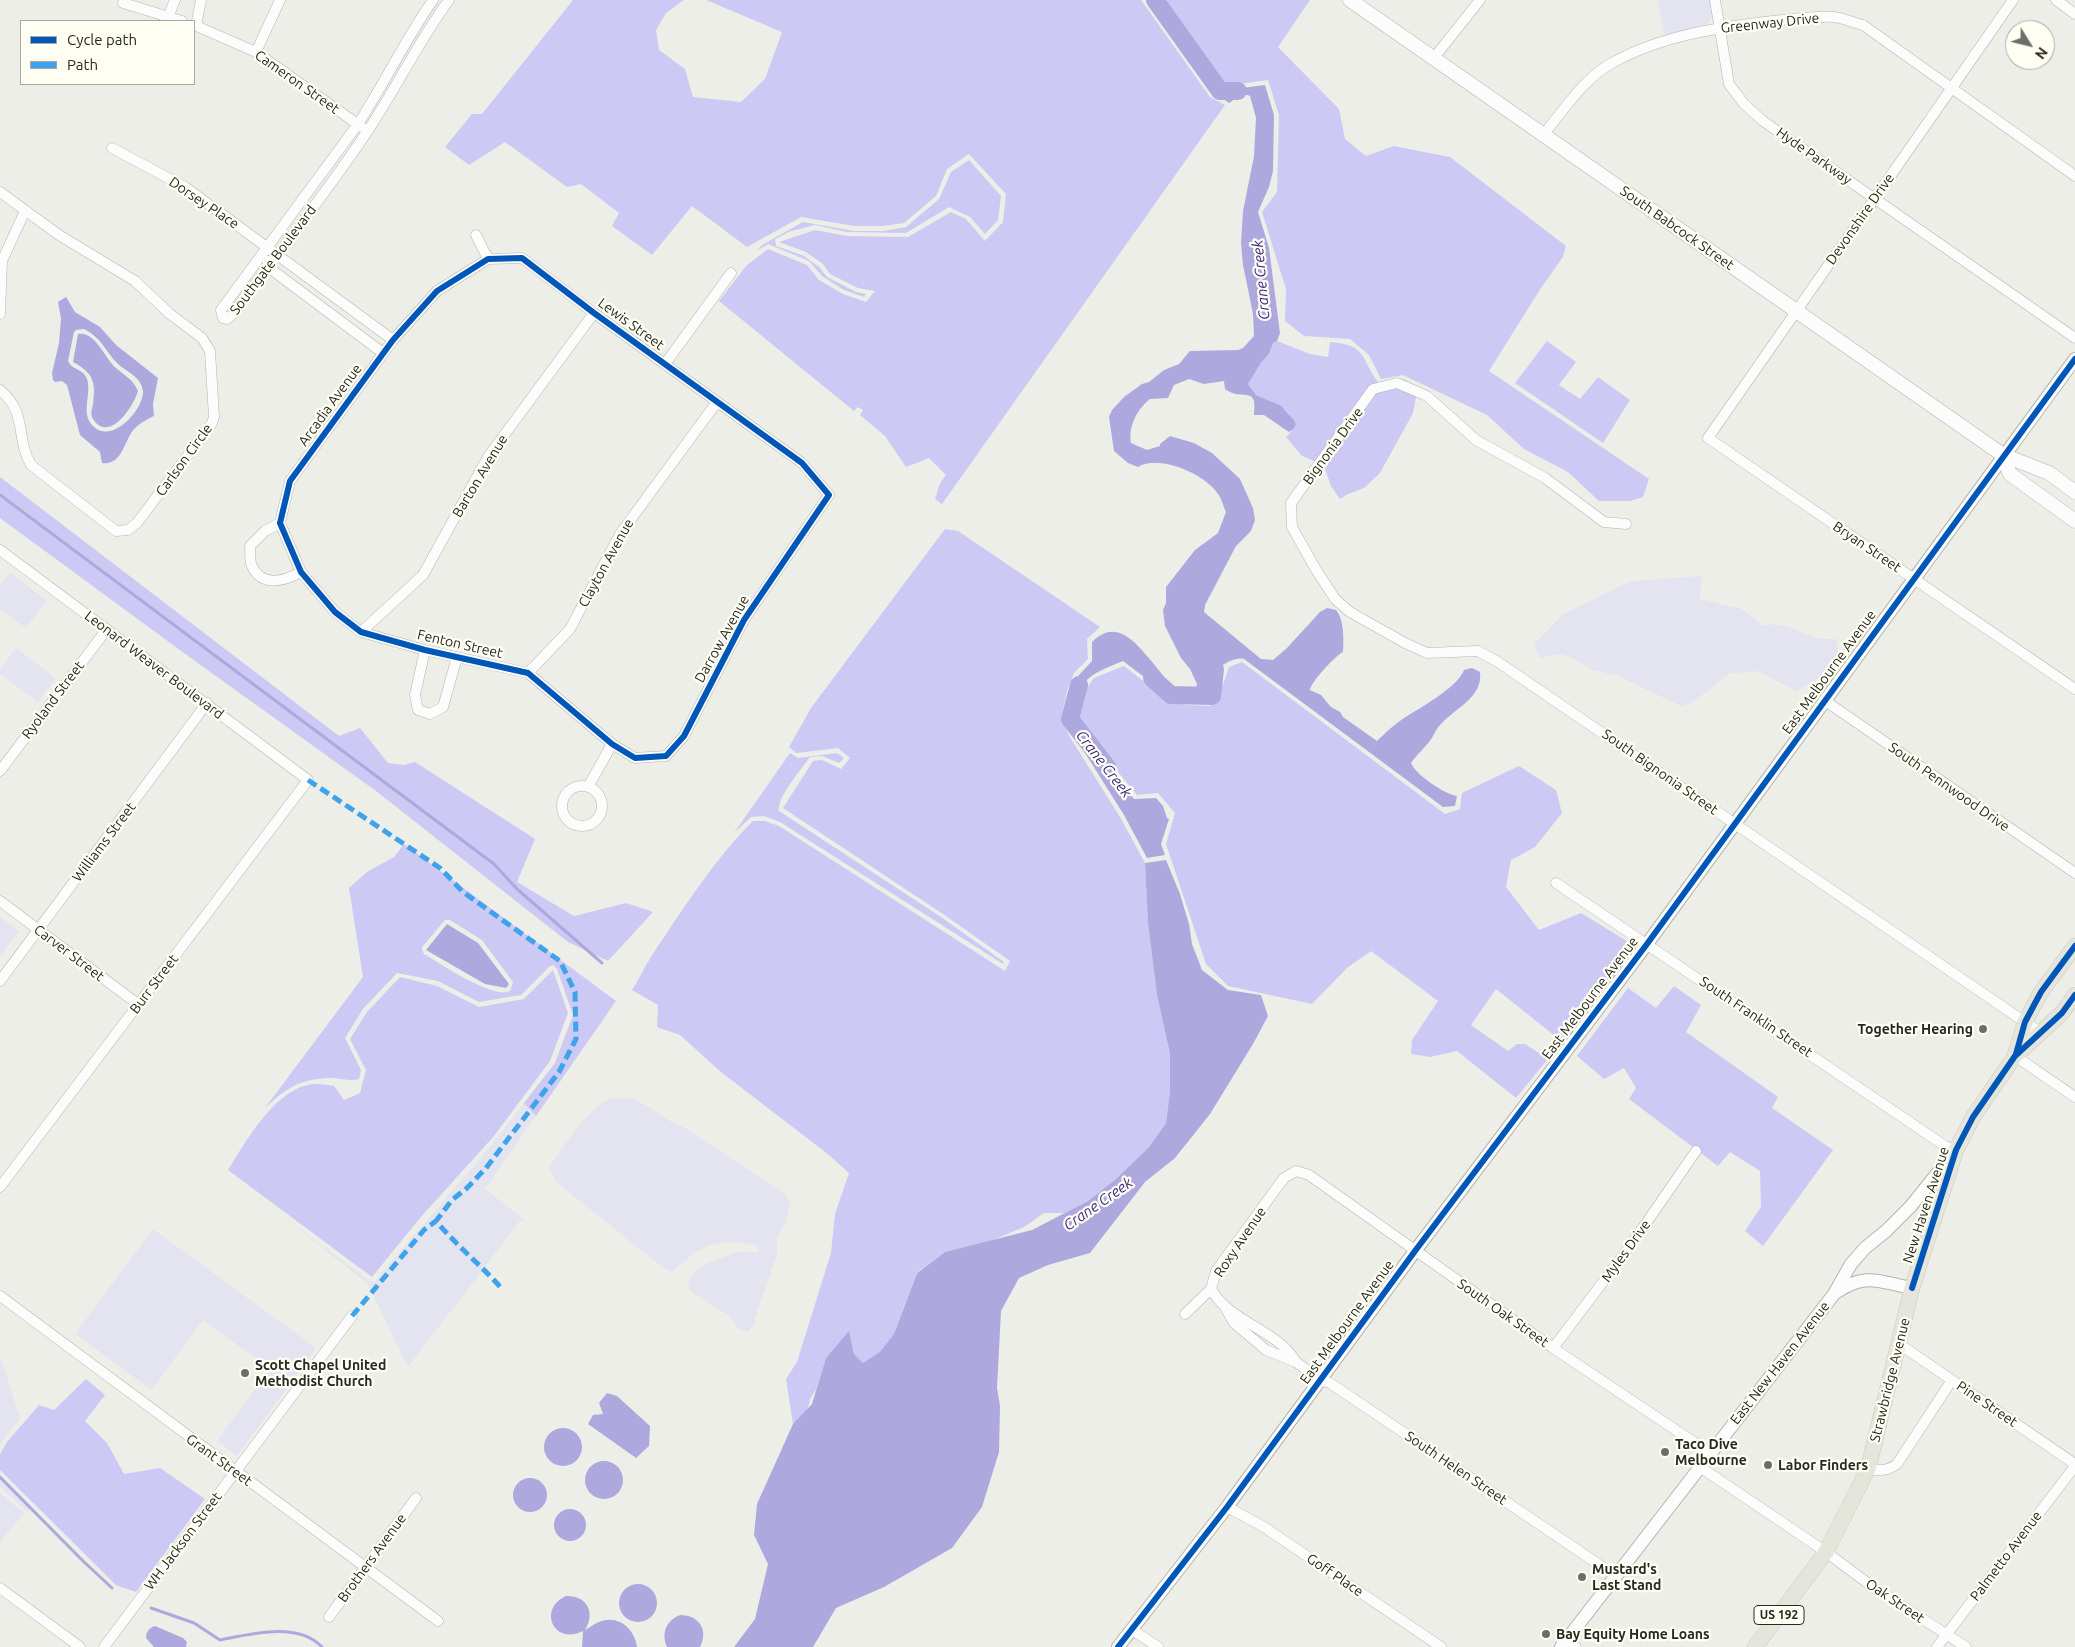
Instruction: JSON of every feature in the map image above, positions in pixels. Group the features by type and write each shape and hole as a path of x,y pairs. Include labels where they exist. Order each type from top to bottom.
{"main road":[{"name":"South Babcock Street","path":"1350,0 2003,455 2049,473 2075,492"},
{"name":"South Babcock Street","path":"2003,455 2010,474 2075,521"},
{"name":"New Haven Avenue","path":"2015,1056 2025,1022 2041,992 2075,946"},
{"name":"New Haven Avenue","path":"1912,1288 1956,1150 1973,1116 2015,1056 2062,1013 2075,995"},
{"name":"Strawbridge Avenue","path":"1755,1647 1826,1552 1868,1469 1912,1288"}],"street":[{"path":"168,17 175,0"},
{"name":"Cameron Street","path":"201,0 195,26 256,52 367,132"},
{"path":"256,52 280,0"},
{"name":"Southgate Boulevard","path":"433,0 406,41 376,96 358,124 221,310 223,318 227,319 232,316 367,132 417,48 449,0"},
{"path":"1433,59 1480,0"},
{"name":"Hyde Parkway","path":"1715,0 1729,84 1744,104 1763,121 2075,338"},
{"name":"Devonshire Drive","path":"1708,438 2013,0"},
{"path":"2056,0 2075,14"},
{"path":"123,3 178,20"},
{"name":"Greenway Drive","path":"1544,135 1581,90 1611,63 1652,46 1719,27 1805,18 1835,17 1863,25 2075,176"},
{"name":"Dorsey Place","path":"112,148 185,187 393,340"},
{"name":"Carlson Circle","path":"0,192 59,235 135,281 170,314 202,338 210,351 214,417 212,423 137,523 128,530 116,531 31,464 25,454 19,416 15,407 0,390"},
{"path":"0,314 2,261 25,211"},
{"path":"476,236 488,259"},
{"path":"268,247 268,268 383,353"},
{"name":"Lewis Street","path":"488,259 522,258 594,313 802,463"},
{"name":"Arcadia Avenue","path":"280,523 290,481 393,340 437,291 488,259"},
{"path":"665,364 732,273"},
{"name":"Barton Avenue","path":"361,632 423,575 488,457 594,313"},
{"name":"East Melbourne Avenue","path":"1118,1647 1227,1507 1415,1251 1647,944 2075,359"},
{"name":"Bignonia Drive","path":"1292,526 1291,503 1373,389 1397,383 1427,396 1476,440 1545,478 1604,522 1626,524"},
{"name":"Clayton Avenue","path":"528,672 570,630 620,534 717,402"},
{"name":"Bryan Street","path":"1708,438 2075,689"},
{"name":"Darrow Avenue","path":"636,758 666,756 684,736 744,620 833,495 802,463"},
{"path":"280,523 265,531 250,546 251,565 261,578 275,582 288,580 301,572"},
{"name":"Fenton Street","path":"280,523 301,572 335,612 361,632 425,650 528,672 612,744 636,758"},
{"name":"South Bignonia Street","path":"1292,526 1335,599 1350,612 1405,643 1427,653 1478,651 1498,662 2041,1033"},
{"name":"Leonard Weaver Boulevard","path":"2,555 107,629 308,780"},
{"name":"Ryoland Street","path":"0,771 107,629"},
{"path":"425,650 415,695 418,710 430,714 443,706 457,657"},
{"name":"South Pennwood Drive","path":"1824,700 2075,873"},
{"name":"Williams Street","path":"0,981 207,703"},
{"path":"588,787 612,744"},
{"name":"Burr Street","path":"0,1187 308,780"},
{"name":"South Franklin Street","path":"1556,884 1945,1146 1956,1150"},
{"name":"Carver Street","path":"0,901 139,1005"},
{"path":"2015,1056 2075,1097"},
{"name":"East New Haven Avenue","path":"1568,1645 1616,1576 1834,1294 1851,1264 1860,1253 1911,1206 1956,1150"},
{"name":"Myles Drive","path":"1553,1348 1631,1245 1696,1151"},
{"name":"South Oak Street","path":"1296,1172 1309,1175 1553,1348 1710,1453"},
{"name":"Roxy Avenue","path":"1185,1314 1211,1289 1216,1271 1284,1178 1296,1172"},
{"name":"East New Haven Avenue","path":"1834,1294 1850,1283 1874,1280 1912,1288"},
{"name":"South Helen Street","path":"1211,1289 1217,1301 1269,1336 1291,1354 1296,1362 1320,1380 1330,1384 1616,1576"},
{"name":"Grant Street","path":"0,1296 438,1622"},
{"name":"WH Jackson Street","path":"109,1645 352,1316"},
{"name":"Pine Street","path":"1899,1344 2075,1465"},
{"path":"1868,1469 1880,1471 1889,1469 1897,1464 1952,1380"},
{"name":"Palmetto Avenue","path":"1938,1647 2075,1465"},
{"path":"1700,1467 1826,1552"},
{"name":"Brothers Avenue","path":"329,1618 416,1498"},
{"name":"Goff Place","path":"1227,1507 1264,1527 1441,1647"},
{"name":"Oak Street","path":"1826,1552 1873,1587 1966,1647"},
{"path":"0,1588 80,1647"},
{"path":"1131,1629 1158,1647"}],"shaded area":[{"path":"573,0 684,0 666,13 656,30 659,50 685,69 693,97 741,102 765,79 782,32 706,0 1141,0 1210,97 1225,105 942,504 935,499 940,483 946,475 929,458 906,467 885,436 860,415 863,410 858,407 854,411 719,301 747,265 768,249 807,265 819,280 843,294 866,302 875,291 858,288 830,274 823,264 806,252 779,242 815,230 847,236 908,237 951,212 966,219 985,241 1003,222 1006,194 969,154 947,169 936,196 904,223 883,226 854,226 801,217 747,247 692,206 652,255 612,226 619,213 581,184 567,187 505,142 469,165 445,147 472,114 482,114"},
{"path":"1147,0 1156,0 1217,86 1212,91"},
{"path":"1162,0 1310,0 1278,47 1339,109 1345,139 1366,156 1394,146 1450,157 1566,246 1563,257 1541,288 1489,371 1649,479 1643,497 1630,501 1599,501 1568,472 1524,449 1487,415 1403,375 1381,379 1369,355 1350,339 1304,336 1285,321 1286,289 1262,212 1277,192 1279,115 1268,80 1225,86 1219,82"},
{"path":"1657,0 1710,0 1712,16 1710,21 1699,28 1665,37"},
{"path":"969,160 1001,196 998,220 985,234 970,217 949,207 906,233 847,232 815,225 791,231 775,239 776,246 804,256 819,267 827,277 856,292 866,294 864,297 844,290 822,276 809,261 768,244 757,251 762,245 803,222 854,231 884,231 906,227 939,199 951,172"},
{"path":"1277,341 1310,354 1328,357 1330,342 1351,346 1362,354 1378,382 1403,379 1418,387 1413,413 1380,473 1364,488 1340,499 1331,486 1324,466 1301,455 1286,437 1292,431 1282,406 1256,395 1248,384 1269,354 1273,343"},
{"path":"1547,341 1576,362 1559,385 1580,399 1598,377 1630,400 1603,443 1515,383"},
{"path":"0,477 339,736 360,728 388,763 404,765 415,762 535,839 517,882 574,916 626,903 653,912 608,961 568,942 376,791 0,518"},
{"path":"945,529 958,531 1100,627 1087,639 1088,659 1074,673 1067,691 1061,719 1071,739 1120,817 1145,863 1148,923 1157,995 1170,1054 1170,1091 1166,1123 1149,1147 1116,1179 1088,1201 1065,1213 1044,1213 1024,1227 988,1242 945,1252 917,1272 894,1334 881,1352 863,1363 854,1354 849,1332 826,1358 816,1390 810,1399 806,1417 799,1428 793,1424 786,1379 797,1362 831,1253 835,1214 849,1173 829,1155 721,1072 680,1035 657,1027 658,1005 632,990 651,957 699,886 739,835 753,821 765,821 779,826 1005,971 1010,961 943,914 783,808 813,761 822,760 841,769 850,758 838,748 796,753 789,747 811,708"},
{"path":"10,572 47,601 26,628 0,609 0,584"},
{"path":"1702,576 1700,599 1742,609 1763,626 1784,626 1817,638 1837,639 1839,668 1796,691 1757,671 1728,674 1707,692 1683,707 1618,676 1593,670 1570,657 1558,654 1540,658 1534,644 1562,615 1631,581"},
{"path":"16,648 56,678 38,702 0,674 0,669"},
{"path":"1242,662 1445,814 1460,809 1462,793 1519,766 1556,790 1562,813 1535,847 1511,860 1506,887 1539,930 1581,913 1635,946 1565,1044 1496,989 1471,1025 1508,1051 1517,1044 1525,1044 1548,1059 1516,1098 1457,1051 1430,1057 1411,1054 1412,1040 1438,1001 1371,951 1347,968 1312,1004 1228,986 1206,964 1166,844 1175,813 1158,793 1137,795 1075,720 1082,695 1094,678 1124,666 1162,696 1185,705 1210,706 1224,682 1229,667"},
{"path":"790,753 798,758 837,753 844,758 839,763 822,756 810,757 785,792 781,799 779,811 941,917 1004,962 1003,964 780,822 764,816 751,817 734,833"},
{"path":"404,844 616,1001 536,1116 524,1103 555,1063 573,1015 557,969 553,965 521,995 479,1002 438,981 397,973 363,1009 345,1038 361,1070 359,1079 331,1078 302,1082 288,1090 265,1108 363,977 349,888 367,872 394,857","holes":["445,920 450,920 482,940 513,982 510,991 502,992 480,986 424,954 422,947"]},
{"path":"0,917 19,931 1,955 0,954"},
{"path":"553,970 568,1013 550,1061 494,1136 420,1218 372,1277 228,1170 253,1131 287,1094 301,1087 315,1084 334,1086 344,1100 360,1093 366,1070 350,1039 367,1012 400,977 437,986 479,1007 524,999"},
{"path":"1674,986 1701,1005 1686,1032 1778,1097 1772,1108 1833,1150 1763,1246 1745,1231 1761,1207 1760,1171 1730,1152 1718,1166 1629,1099 1636,1088 1624,1068 1604,1079 1577,1056 1628,988 1656,1008"},
{"path":"611,1098 639,1101 675,1124 682,1126 787,1195 790,1205 786,1222 777,1237 777,1255 755,1318 755,1323 748,1332 738,1328 729,1316 690,1291 688,1283 697,1269 705,1264 738,1252 759,1252 757,1245 730,1242 710,1245 692,1255 672,1272 662,1267 555,1181 549,1167 593,1110"},
{"path":"524,1103 536,1116 485,1189 525,1220 520,1221 408,1367 367,1283 278,1213 370,1281 375,1281 488,1149"},
{"path":"153,1229 316,1348 237,1456 217,1441 270,1369 203,1320 152,1390 75,1334"},
{"path":"0,1355 20,1419 0,1444"},
{"path":"86,1379 105,1395 85,1421 107,1443 124,1474 160,1468 205,1499 136,1592 116,1585 0,1470 0,1454 7,1442 39,1405 54,1410"},
{"path":"0,1477 31,1508 28,1512 0,1487"},
{"path":"0,1493 24,1513 0,1542"}],"water":[{"path":"1265,85 1274,115 1273,171 1269,187 1258,212 1269,248 1280,333 1277,341 1273,343 1269,354 1248,384 1256,395 1282,406 1296,425 1289,432 1264,415 1254,415 1254,400 1247,395 1231,393 1225,389 1224,381 1204,384 1189,379 1174,385 1168,398 1150,399 1145,403 1134,419 1130,437 1131,443 1147,450 1160,446 1170,436 1194,443 1212,453 1240,479 1253,508 1255,520 1251,531 1236,546 1205,605 1204,612 1261,659 1273,660 1287,648 1320,612 1327,608 1336,610 1342,624 1343,652 1324,669 1310,690 1321,695 1343,717 1377,741 1401,720 1447,690 1464,670 1472,668 1480,672 1480,681 1468,701 1440,725 1429,742 1411,763 1418,773 1431,783 1445,792 1457,796 1455,806 1443,807 1244,659 1230,661 1218,669 1218,683 1207,701 1185,700 1164,692 1123,661 1101,670 1081,687 1076,696 1070,720 1134,799 1156,798 1163,806 1169,819 1161,844 1165,855 1147,858 1124,815 1075,737 1066,719 1072,693 1079,675 1092,661 1092,642 1101,635 1110,632 1118,632 1133,641 1180,695 1184,697 1189,695 1196,688 1197,684 1190,669 1181,658 1165,626 1163,610 1166,603 1166,587 1195,550 1218,533 1226,512 1219,496 1212,487 1193,473 1181,468 1158,463 1138,467 1128,463 1114,451 1109,417 1112,410 1124,397 1142,384 1149,382 1164,370 1179,364 1190,351 1238,350 1243,348 1254,336 1253,314 1243,265 1241,243 1243,211 1254,156 1256,118 1250,96 1242,95 1229,103 1212,91 1217,86 1226,90"},
{"path":"66,297 75,312 100,327 116,345 158,378 153,404 154,416 134,429 122,452 114,461 109,463 102,463 100,452 80,435 67,385 62,381 55,382 53,380 52,373 59,343 61,318 58,302","holes":["84,329 95,336 118,364 140,382 143,392 138,408 132,416 125,423 109,431 101,431 89,421 87,415 87,379 83,373 68,361 74,332"]},
{"path":"78,334 84,334 95,341 112,364 131,381 138,391 132,405 120,420 113,425 99,426 92,417 94,389 92,378 85,370 73,362"},
{"path":"1166,860 1180,894 1189,924 1192,944 1202,970 1228,990 1261,995 1268,1016 1253,1044 1210,1114 1175,1158 1145,1182 1090,1253 1048,1265 1019,1278 1001,1311 997,1388 1000,1406 999,1452 982,1507 952,1548 884,1587 836,1608 813,1647 734,1647 755,1619 768,1564 754,1535 757,1504 793,1424 812,1404 826,1358 849,1331 854,1354 863,1363 880,1352 894,1334 917,1273 945,1252 1032,1230 1088,1201 1116,1179 1149,1147 1166,1123 1170,1091 1170,1054 1157,995 1148,923 1145,863"},
{"path":"447,924 478,943 509,984 506,988 485,984 426,950"},
{"path":"607,1393 617,1396 650,1426 649,1446 636,1458 588,1424 593,1415 603,1414 599,1403"},
{"path":"563,1428 577,1433 582,1447 577,1461 563,1466 549,1461 544,1447 549,1433"},
{"path":"604,1461 617,1467 623,1480 617,1493 604,1499 591,1493 585,1480 591,1467"},
{"path":"530,1478 537,1479 542,1483 546,1488 546,1502 542,1507 537,1511 530,1512 523,1511 518,1507 514,1502 513,1495 514,1488 518,1483 523,1479"},
{"path":"570,1509 576,1510 581,1514 585,1519 585,1531 581,1536 576,1540 570,1541 564,1540 559,1536 555,1531 554,1525 555,1519 559,1514 564,1510"},
{"path":"638,1584 652,1589 657,1603 652,1617 638,1622 624,1617 619,1603 624,1589"},
{"path":"566,1596 573,1596 588,1606 590,1617 585,1630 597,1623 613,1620 629,1629 636,1640 637,1647 582,1647 583,1631 564,1634 557,1630 551,1617 552,1609 557,1602"},
{"path":"680,1615 692,1618 701,1625 703,1641 700,1647 667,1647 665,1642 666,1628 671,1621"},
{"path":"155,1626 183,1638 187,1642 186,1647 154,1647 146,1638 148,1630"}],"waterway":[{"name":"Crane Creek","path":"1155,0 1220,91 1238,91"},
{"path":"0,495 494,864 517,889 602,963"},
{"name":"Crane Creek","path":"1152,678 1171,695 1212,696 1215,669"},
{"name":"Crane Creek","path":"1079,685 1070,719 1107,767"},
{"path":"0,1477 112,1588"},
{"path":"151,1608 194,1623 220,1640 259,1633 287,1632 300,1634 312,1639 322,1647"}],"marked path":[{"path":"308,780 440,868 463,892 560,961 575,992 576,1039 559,1072 486,1168 467,1188 452,1200 436,1221 502,1289"},
{"path":"352,1316 424,1230 436,1221"}],"cycle path":[{"path":"522,258 594,313 802,463 829,495 744,620 684,736 666,756 635,758 612,744 528,673 425,650 361,632 335,612 301,572 280,523 290,481 393,340 437,291 488,259 522,258"},
{"path":"1118,1647 1227,1507 1415,1251 1647,944 2075,359"},
{"path":"2016,1054 2025,1022 2041,992 2075,946"},
{"path":"1912,1288 1956,1150 1973,1117 2015,1056 2062,1013 2075,995"}],"place":[{"name":"Together Hearing","path":"1983,1029"},
{"name":"Scott Chapel United Methodist Church","path":"245,1373"},
{"name":"Taco Dive Melbourne","path":"1665,1452"},
{"name":"Labor Finders","path":"1768,1465"},
{"name":"Mustard's Last Stand","path":"1582,1577"},
{"name":"Bay Equity Home Loans","path":"1546,1634"}]}
